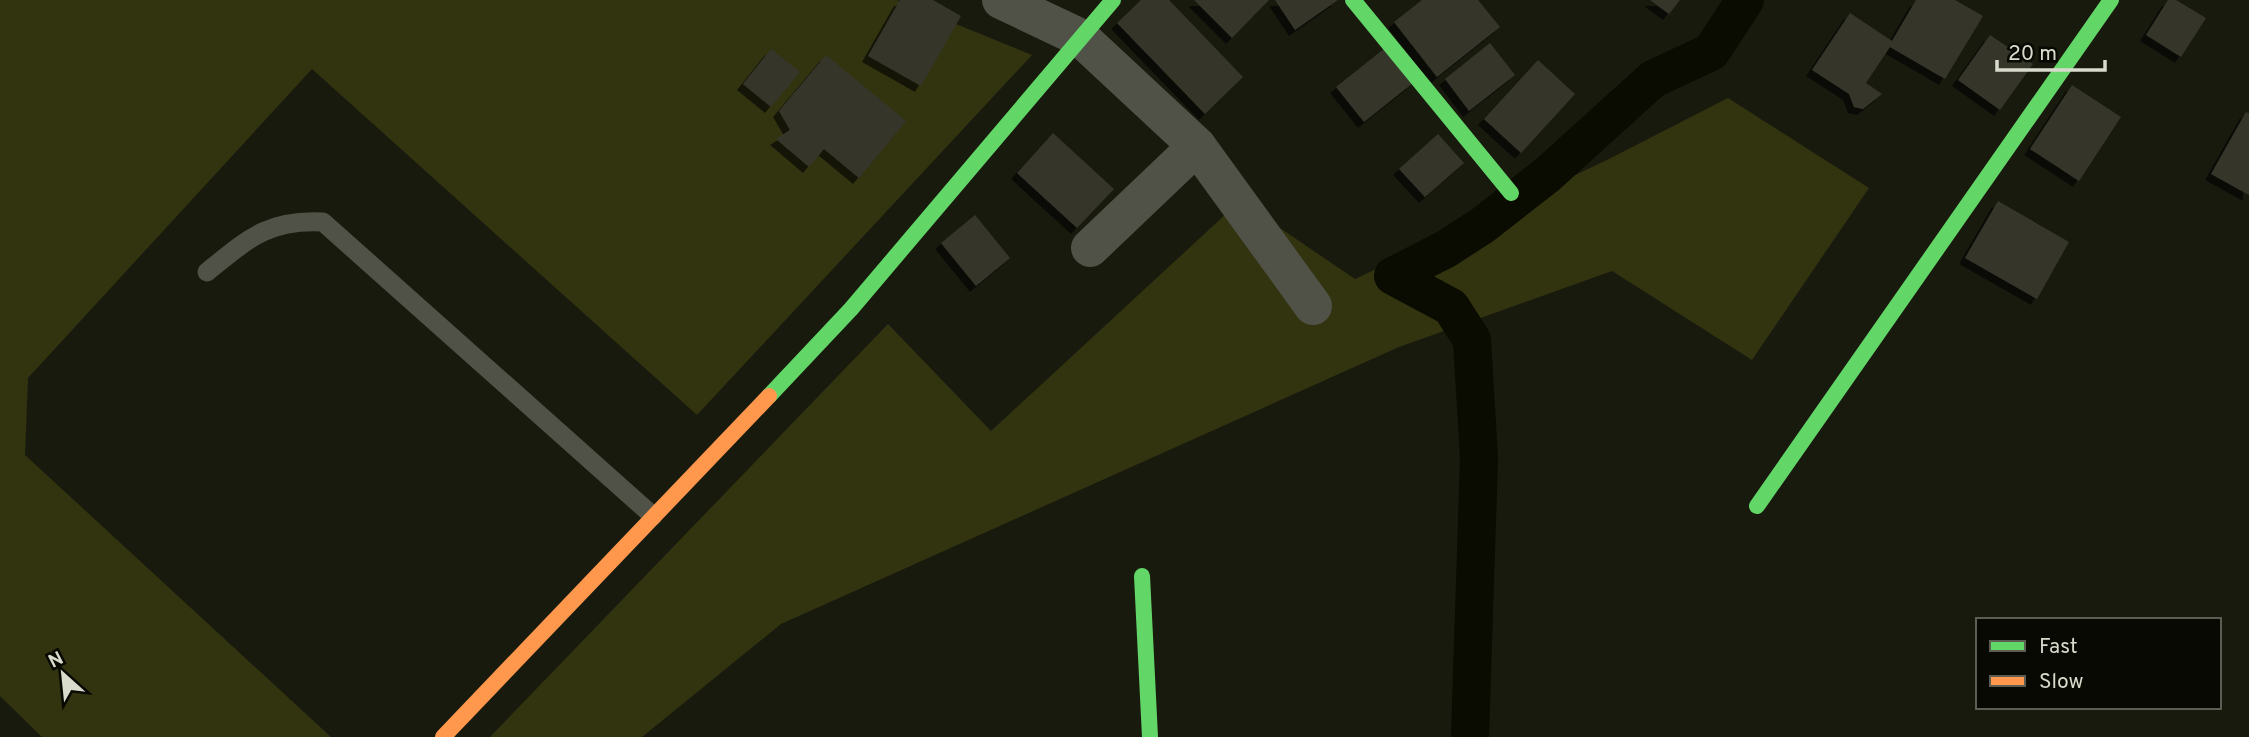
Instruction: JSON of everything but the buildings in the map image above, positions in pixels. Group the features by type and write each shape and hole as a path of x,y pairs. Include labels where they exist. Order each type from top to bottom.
{"street":[{"path":"1001,0 1080,38 1197,146 1313,306"},
{"path":"443,737 851,309 1113,0"},
{"path":"1353,0 1511,192"},
{"path":"1757,506 2111,0"},
{"path":"1090,248 1197,146"},
{"path":"1142,576 1150,737"}],"lane":[{"path":"207,272 251,236 294,220 323,222 653,516"}],"green space":[{"path":"0,0 897,0 1032,55 697,415 312,69 28,378 25,455 331,737 42,737 0,696"},
{"path":"1728,98 1869,188 1752,360 1612,271 1399,347 781,624 642,737 490,737 888,324 991,431 1240,201 1355,279 1607,160"}],"waterway":[{"path":"1470,737 1479,458 1472,340 1451,307 1393,276 1446,249 1483,225 1547,175 1653,79 1711,52 1745,0"}],"traffic: fast":[{"path":"769,396 851,309 1113,0"},
{"path":"1353,0 1511,193"},
{"path":"1757,506 2111,0"},
{"path":"1142,576 1150,737"}],"traffic: slow":[{"path":"443,737 769,396"}]}
